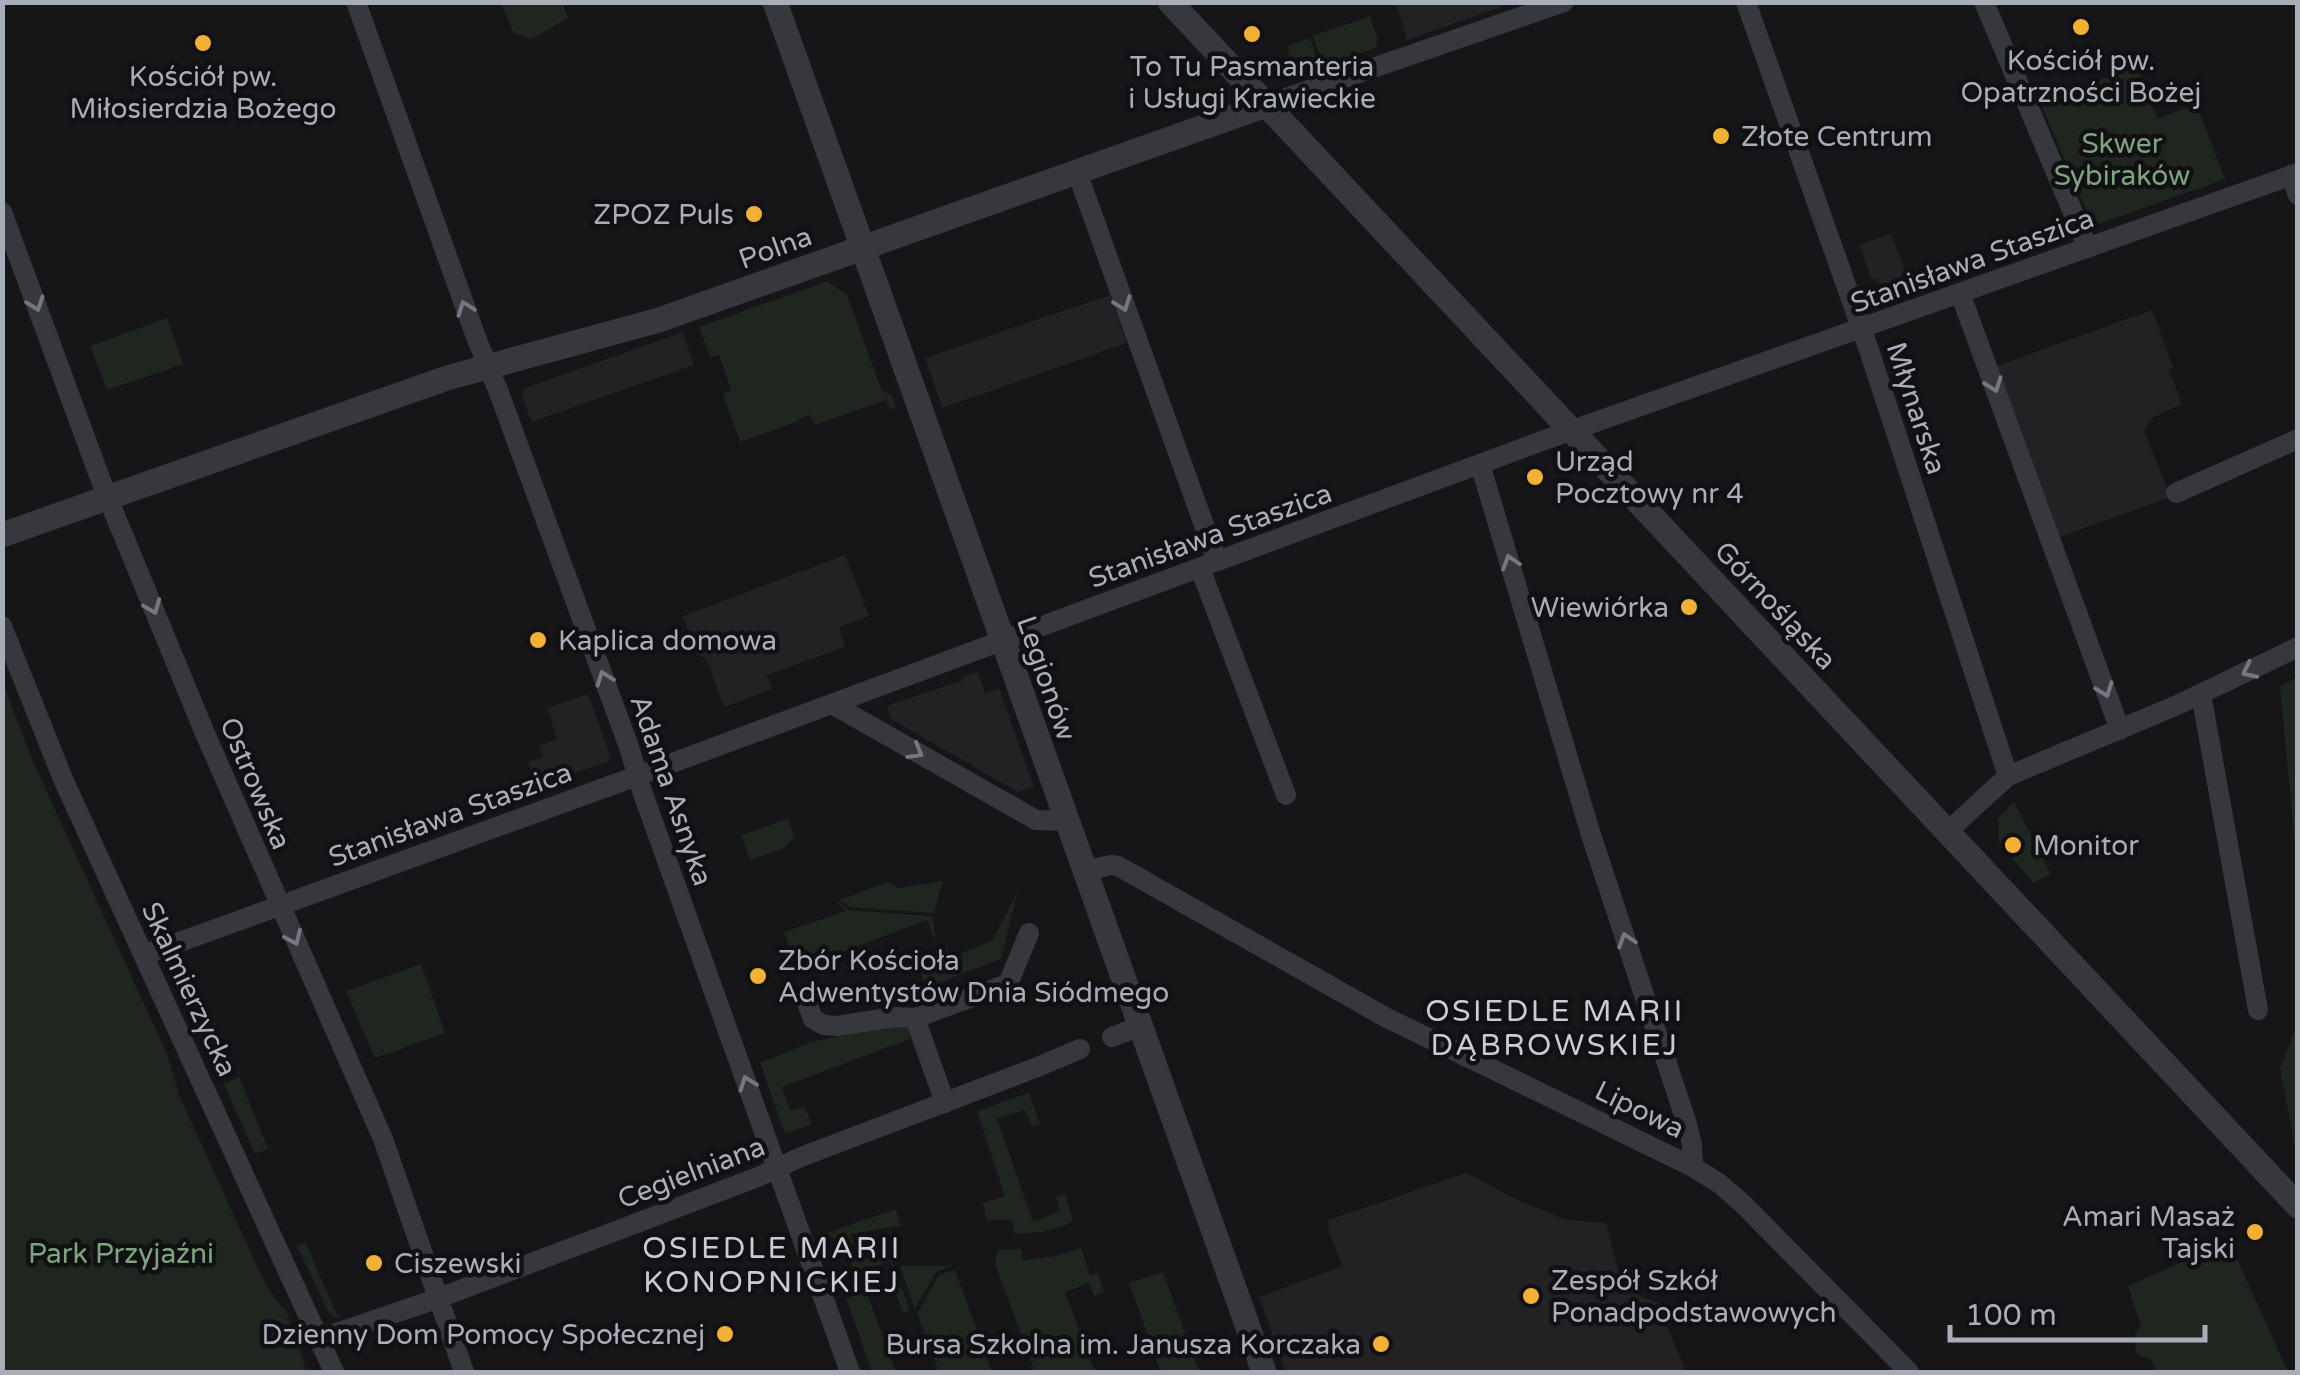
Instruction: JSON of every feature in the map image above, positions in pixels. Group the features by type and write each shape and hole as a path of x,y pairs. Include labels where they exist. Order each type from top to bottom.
{"street":[{"name":"Adama Asnyka","path":"356,2 629,747 850,1372"},
{"name":"Legionów","path":"775,2 1264,1372"},
{"name":"Górnośląska","path":"1170,2 2298,1206"},
{"name":"Polna","path":"2,534 488,365 659,320 1564,2"},
{"name":"Młynarska","path":"1746,2 1862,328 2008,776"},
{"path":"1984,2 2088,248"},
{"path":"1076,172 1286,795"},
{"name":"Stanisława Staszica","path":"144,955 1480,464 2088,248 2295,181"},
{"name":"Ostrowska","path":"2,212 108,498 204,731 383,1139 464,1372"},
{"path":"1960,293 2120,730"},
{"path":"2176,493 2298,440"},
{"path":"1480,464 1591,835 1686,1121 1694,1166"},
{"name":"Skalmierzycka","path":"2,626 64,779 334,1372"},
{"path":"1947,832 2008,776 2201,694 2298,647"},
{"path":"2201,694 2258,1010"},
{"path":"832,704 1036,820 1066,821"},
{"name":"Lipowa","path":"1084,871 1118,866 1387,1018 1694,1166 1744,1205 1908,1372"},
{"path":"807,1003 813,1019 824,1025 915,1018 1008,984 1029,933"},
{"path":"915,1018 945,1103"},
{"path":"1112,1037 1140,1026"},
{"name":"Cegielniana","path":"319,1339 439,1298 1080,1049"}],"shaded area":[{"path":"1396,2 1512,2 1512,3 1407,40"},
{"path":"1891,233 1907,277 1881,288 1877,278 1872,280 1859,245"},
{"path":"1110,295 1127,343 942,408 925,358"},
{"path":"2152,310 2182,404 2150,419 2144,431 2171,497 2059,537 1997,366"},
{"path":"683,332 694,365 531,422 522,395 525,388"},
{"path":"845,555 869,616 839,627 845,647 767,675 772,689 724,707 706,658 696,655 683,616"},
{"path":"978,672 985,693 999,689 1034,787 1018,792 891,719 887,706"},
{"path":"588,694 610,755 607,762 537,786 528,762 543,757 539,746 557,739 547,708"},
{"path":"1466,1173 1567,1220 1606,1223 1623,1289 1658,1303 1686,1372 1286,1372 1259,1297 1342,1266 1328,1220"}],"green space":[{"path":"501,3 563,3 568,18 532,39 514,34"},
{"path":"1370,16 1378,39 1376,48 1323,65 1313,36"},
{"path":"1310,38 1320,66 1291,67 1288,46"},
{"name":"Skwer Sybiraków","path":"2137,66 2157,119 2196,104 2225,179 2093,226 2040,102"},
{"path":"828,281 847,295 882,391 892,395 896,407 890,409 886,400 814,425 810,415 740,442 723,394 731,390 719,355 710,357 699,327"},
{"path":"167,318 183,364 107,390 90,346"},
{"path":"2297,677 2297,865 2280,687"},
{"name":"Park Przyjaźni","path":"3,683 31,757 167,1054 179,1095 266,1286 287,1313 307,1372 3,1372"},
{"path":"2014,802 2051,874 2034,883 1999,843 1998,818"},
{"path":"788,819 794,837 783,849 750,860 741,835"},
{"path":"1025,878 1001,959 926,987 918,965 928,960 927,956 947,948 952,957 992,941"},
{"path":"943,881 934,913 850,907 840,900 887,882 899,888"},
{"path":"833,898 849,910 930,916 936,943 927,920 797,969 784,932 845,911"},
{"path":"185,961 234,1066 218,1073 182,992 180,965"},
{"path":"421,964 445,1033 375,1058 346,991"},
{"path":"907,1023 912,1038 782,1087 790,1111 804,1106 812,1124 785,1134 760,1063 811,1042"},
{"path":"2297,1025 2297,1156 2280,1069"},
{"path":"239,1077 268,1149 255,1154 224,1084"},
{"path":"1029,1093 1040,1124 1032,1127 1025,1110 997,1119 1033,1222 1060,1211 1056,1197 1065,1194 1073,1220 1043,1232 1015,1234 1012,1220 987,1220 983,1203 1005,1196 977,1111"},
{"path":"896,1209 901,1226 849,1234 855,1245 821,1235"},
{"path":"2229,1241 2288,1372 2156,1372 2152,1360 2138,1354 2135,1346 2141,1327 2128,1286"},
{"path":"306,1243 335,1311 345,1317 335,1317 328,1311 297,1246"},
{"path":"1081,1248 1090,1275 1098,1274 1104,1292 1094,1296 1089,1283 1065,1292 1095,1372 1035,1372 995,1264 998,1250 1021,1249 1023,1260"},
{"path":"889,1254 910,1310 903,1313 893,1286 898,1283 890,1261 855,1274 851,1262"},
{"path":"900,1266 951,1266 936,1272 915,1309"},
{"path":"955,1270 992,1372 939,1372 917,1313 939,1275"},
{"path":"1163,1272 1199,1372 1161,1372 1129,1283"},
{"path":"866,1291 896,1372 872,1372 846,1298"}],"place":[{"name":"Kościół pw. Opatrzności Bożej","path":"2081,27"},
{"name":"To Tu Pasmanteria i Usługi Krawieckie","path":"1252,34"},
{"name":"Kościół pw. Miłosierdzia Bożego","path":"203,43"},
{"name":"Złote Centrum","path":"1721,136"},
{"name":"ZPOZ Puls","path":"754,214"},
{"name":"Urząd Pocztowy nr 4","path":"1535,477"},
{"name":"Wiewiórka","path":"1689,607"},
{"name":"Kaplica domowa","path":"538,640"},
{"name":"Monitor","path":"2013,845"},
{"name":"Zbór Kościoła Adwentystów Dnia Siódmego","path":"758,976"},
{"name":"Amari Masaż Tajski","path":"2255,1232"},
{"name":"Ciszewski","path":"374,1263"},
{"name":"Zespół Szkół Ponadpodstawowych","path":"1531,1296"},
{"name":"Dzienny Dom Pomocy Społecznej","path":"725,1334"},
{"name":"Bursa Szkolna im. Janusza Korczaka","path":"1381,1344"}],"district":[{"name":"OSIEDLE MARII DĄBROWSKIEJ","path":"1555,1028"},
{"name":"OSIEDLE MARII KONOPNICKIEJ","path":"772,1265"}]}
